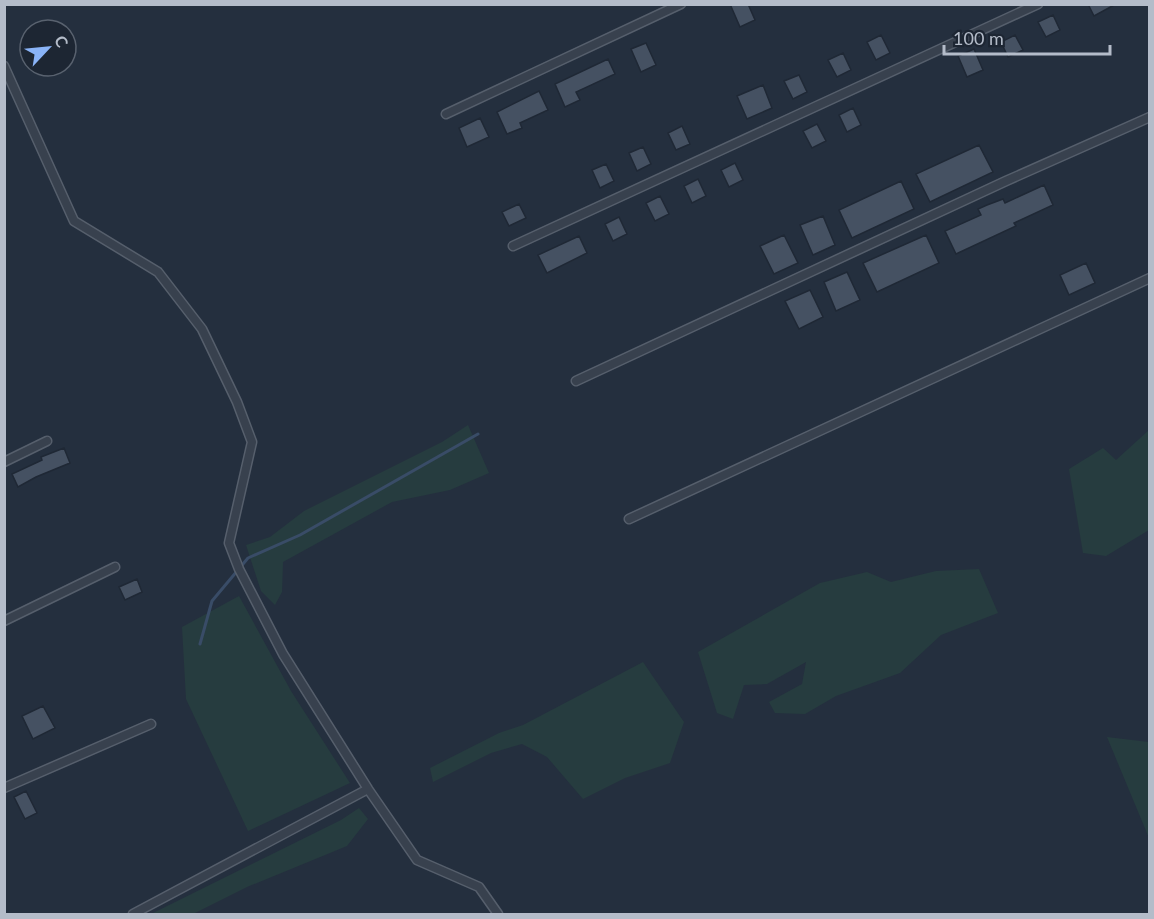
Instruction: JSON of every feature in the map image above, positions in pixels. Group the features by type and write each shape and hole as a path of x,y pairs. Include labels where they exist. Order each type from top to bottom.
{"street":[{"path":"446,114 681,4"},
{"path":"513,246 1038,4"},
{"path":"4,66 74,221 158,272 202,329 237,402 252,442 229,543 239,569 283,654 368,789 417,860 479,887 498,915"},
{"path":"576,381 1149,117"},
{"path":"629,519 1149,278"},
{"path":"4,462 47,441"},
{"path":"4,621 115,567"},
{"path":"4,788 151,724"},
{"path":"133,915 368,789"}],"green space":[{"path":"468,425 489,473 450,490 392,502 283,562 282,592 275,605 261,591 246,545 270,537 304,511 442,442"},
{"path":"1149,430 1149,530 1106,556 1083,553 1069,469 1103,448 1116,460"},
{"path":"979,569 998,613 941,635 900,673 836,696 805,714 775,713 769,702 802,684 806,662 767,684 744,685 733,719 717,713 698,652 820,583 867,572 891,582 936,571"},
{"path":"239,596 291,691 350,783 248,831 186,699 182,627"},
{"path":"643,662 684,722 670,763 625,778 583,799 547,757 522,744 491,753 433,782 430,768 499,733 523,725"},
{"path":"1107,737 1149,742 1149,838"},
{"path":"359,808 368,819 347,846 247,887 193,914 151,914 341,820"}],"building":[{"path":"730,4 748,4 755,20 740,27"},
{"path":"1088,4 1116,4 1094,16"},
{"path":"1053,15 1060,30 1046,37 1038,22"},
{"path":"881,35 890,53 876,60 867,42"},
{"path":"1015,35 1023,50 1008,57 1001,42"},
{"path":"646,43 656,65 641,72 631,49"},
{"path":"974,49 983,70 967,77 958,56"},
{"path":"843,53 851,70 837,77 828,60"},
{"path":"608,59 615,74 576,92 580,100 565,107 555,84"},
{"path":"799,75 807,92 793,99 784,81"},
{"path":"763,85 772,108 747,119 737,96"},
{"path":"539,91 548,110 520,123 522,128 507,134 497,112"},
{"path":"853,108 861,125 847,132 839,115"},
{"path":"480,118 489,137 467,147 459,128"},
{"path":"817,124 826,141 812,148 803,131"},
{"path":"682,126 690,144 676,150 668,133"},
{"path":"979,145 993,172 930,202 916,174"},
{"path":"643,147 651,164 637,171 629,153"},
{"path":"735,163 743,180 729,187 721,170"},
{"path":"606,164 614,181 600,188 592,170"},
{"path":"698,179 706,196 692,203 684,186"},
{"path":"901,181 914,209 852,238 839,210"},
{"path":"1044,185 1053,205 1014,223 1016,226 956,254 945,231 981,215 978,209 1003,199 1005,203"},
{"path":"660,196 669,214 655,221 646,203"},
{"path":"519,204 526,218 509,226 502,212"},
{"path":"823,216 835,245 813,255 800,225"},
{"path":"619,217 627,234 613,241 605,224"},
{"path":"784,235 798,263 774,274 760,246"},
{"path":"926,235 939,263 877,292 863,263"},
{"path":"579,236 587,253 547,273 538,255"},
{"path":"1086,263 1095,283 1069,295 1060,275"},
{"path":"847,272 860,300 836,311 824,282"},
{"path":"810,290 823,317 799,329 785,301"},
{"path":"64,448 70,463 18,487 12,474 42,460 41,457"},
{"path":"137,579 142,592 125,600 119,587"},
{"path":"43,706 55,728 33,739 22,716"},
{"path":"26,791 37,813 25,819 14,797"}],"waterway":[{"path":"200,644 212,601 248,558 300,535 478,434"}]}
